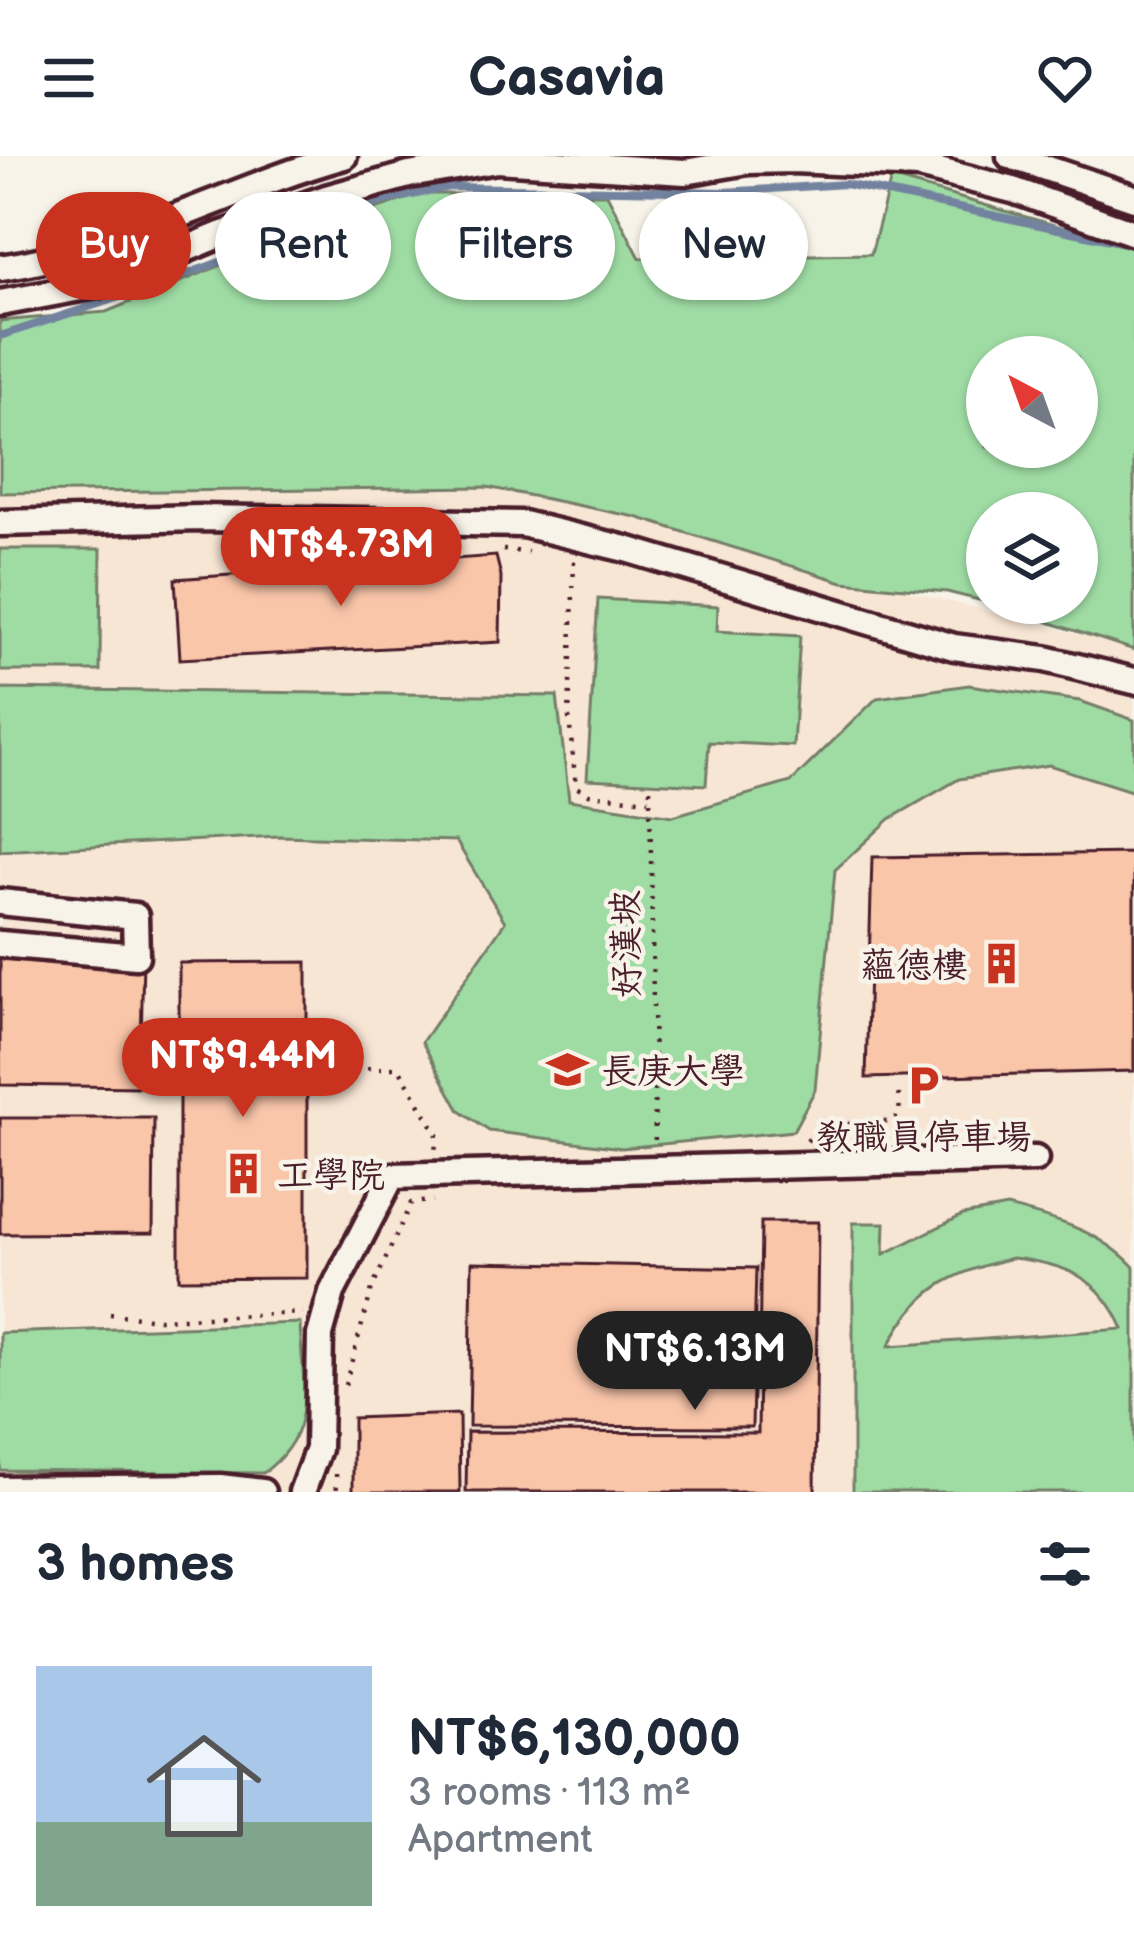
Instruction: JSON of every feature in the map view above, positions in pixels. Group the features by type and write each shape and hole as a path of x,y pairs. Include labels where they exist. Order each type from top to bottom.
{"street":[{"path":"0,268 87,251 206,202 344,156"},
{"path":"1010,156 1134,198"},
{"path":"0,303 102,284 220,235 347,192 409,175 497,160 685,172 748,161 919,166 1013,190 1134,233"},
{"path":"0,523 201,518 523,524 626,549 954,647 1045,659 1134,681"},
{"path":"0,902 135,916 136,956 0,944"},
{"path":"305,1492 318,1449 320,1334 332,1292 392,1176 1035,1159"},
{"path":"286,1467 305,1492"},
{"path":"0,1489 220,1487 262,1492"}],"path":[{"path":"501,550 541,553"},
{"path":"575,556 569,717 576,787 590,794 651,800"},
{"name":"好漢坡","path":"650,789 654,1169"},
{"path":"307,1069 399,1068 437,1134 435,1154"},
{"path":"801,1149 819,1126 891,1121 900,1114 898,1085"},
{"path":"344,1390 372,1289 412,1203 437,1201"},
{"path":"110,1314 158,1319 306,1312"},
{"path":"336,1471 337,1492"}],"shaded area":[{"name":"長庚大學","path":"0,480 527,483 966,606 966,624 1039,624 1134,648 1134,1492 0,1492"}],"green space":[{"path":"891,178 1134,248 1134,650 1054,624 1098,624 1098,492 966,492 966,597 843,582 636,517 487,487 0,493 0,321 106,312 136,300 191,300 191,277 215,268 215,300 391,300 391,204 415,196 415,300 615,300 615,210 639,256 639,300 808,300 808,255 871,254"},
{"path":"0,549 101,549 100,671 0,671"},
{"path":"598,599 718,606 717,631 800,636 793,746 709,742 706,785 587,779"},
{"path":"969,685 1080,701 1134,720 1134,792 1049,765 959,779 890,819 835,870 815,1090 793,1131 622,1148 489,1131 460,1111 422,1042 505,922 456,841 279,836 0,851 0,689 557,696 569,800 673,816 791,782 877,698"},
{"path":"1007,1207 1042,1216 1091,1235 1134,1267 1134,1492 853,1492 853,1223 885,1223 884,1254 963,1215","holes":["1012,1258 1080,1276 1104,1297 1123,1329 889,1346 912,1310 939,1286 991,1263"]},
{"path":"300,1323 304,1387 300,1424 281,1457 263,1473 0,1470 0,1333"}],"building":[{"path":"496,556 501,576 500,642 180,659 175,579"},
{"name":"蘊德樓","path":"1134,853 1134,1071 866,1078 872,857"},
{"path":"0,957 143,959 140,1087 0,1085"},
{"name":"工學院","path":"307,962 307,1278 179,1279 179,963"},
{"path":"0,1118 154,1118 153,1233 0,1234"},
{"path":"761,1222 818,1222 815,1492 466,1492 467,1432 758,1433"},
{"path":"472,1262 756,1268 752,1427 469,1426"},
{"path":"459,1414 460,1492 353,1492 353,1418"}],"waterway":[{"path":"0,336 163,283 384,201 449,187 725,192 845,184 1134,245"}],"place":[{"name":"蘊德樓","path":"1002,964"},
{"name":"長庚大學","path":"567,1070"},
{"name":"教職員停車場","path":"924,1086"},
{"name":"工學院","path":"243,1174"}]}
